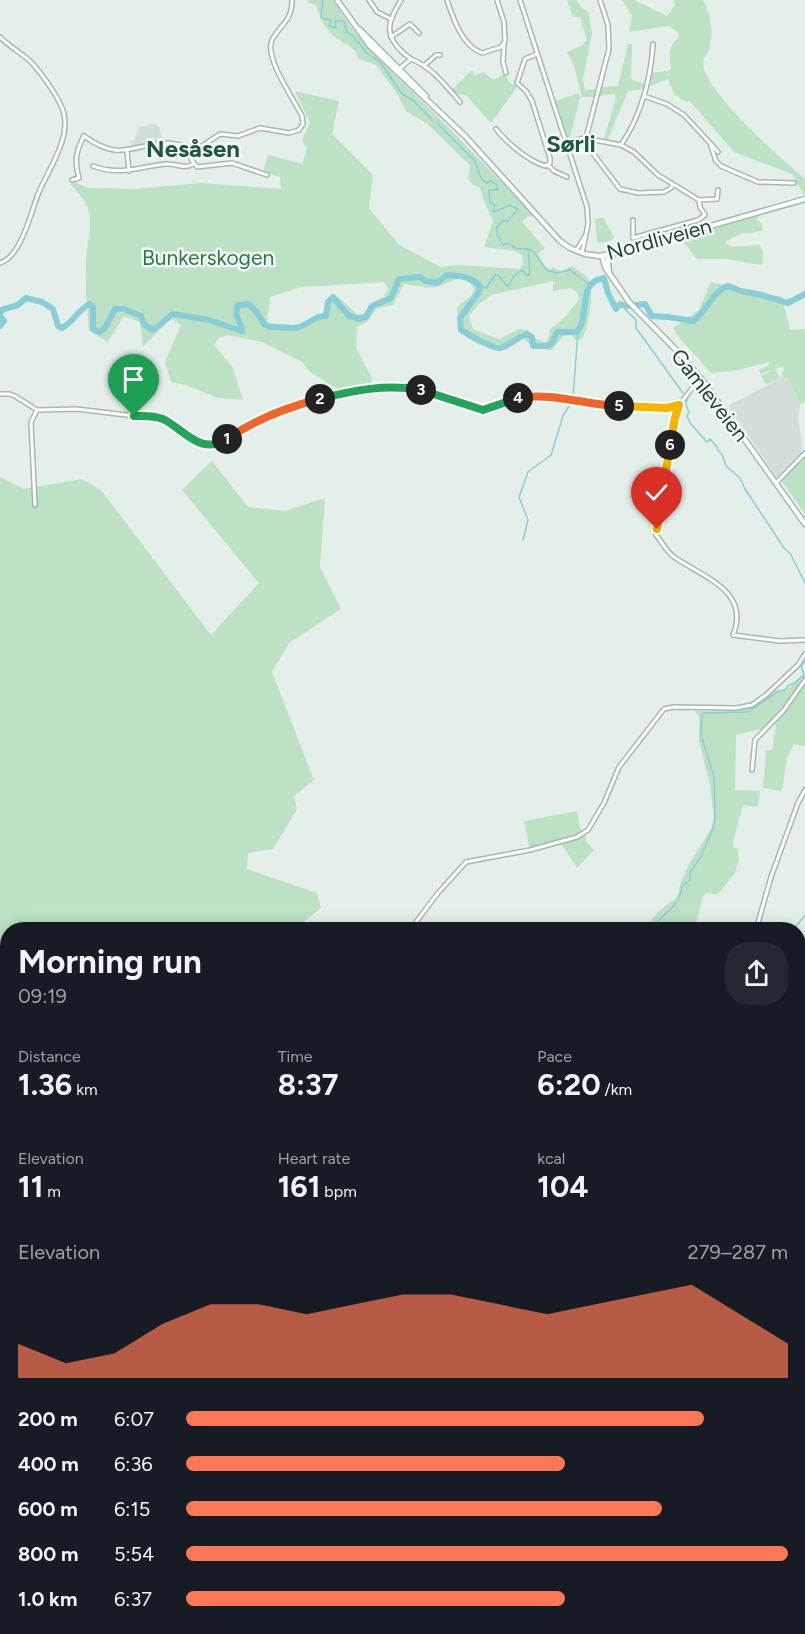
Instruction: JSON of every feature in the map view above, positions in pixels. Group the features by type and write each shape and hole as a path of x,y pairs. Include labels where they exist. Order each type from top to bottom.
{"main road":[{"name":"Nordliveien","path":"338,0 367,42 400,71 496,168 555,235 576,251 604,255 805,198"},
{"name":"Gamleveien","path":"604,255 609,271 626,298 700,378 805,524"}],"street":[{"path":"72,180 79,178 75,161 84,136 103,147 127,151 167,143 192,148 203,147 220,134 238,136 260,128 293,133 301,128 302,116 270,52 272,40 290,16 292,0"},
{"path":"369,0 377,12 391,19"},
{"path":"401,0 391,19 389,29 391,37 410,60 424,65 460,102"},
{"path":"447,0 456,25 476,50 482,53 504,45"},
{"path":"497,0 506,32 503,62 506,73"},
{"path":"520,0 587,207 588,218 582,253"},
{"path":"583,138 587,134 609,49 610,33 600,0"},
{"path":"391,37 410,24 419,33"},
{"path":"0,37 36,68 59,101 65,122 61,142 23,235 9,258 0,263"},
{"path":"621,145 644,96 651,68 653,44"},
{"path":"537,54 525,59 517,83 532,101 550,158 548,165"},
{"path":"424,65 436,55 440,55"},
{"path":"400,71 410,60"},
{"path":"644,96 675,108 718,152"},
{"path":"496,129 513,146 540,164 548,165 554,171 567,177"},
{"path":"566,143 583,138 621,145 634,152 658,174 699,200 717,199 718,190"},
{"path":"583,138 620,189 631,192 664,192 673,184"},
{"path":"710,143 716,161 742,177 767,183 794,183"},
{"path":"192,148 191,159 200,167 232,163 267,175"},
{"path":"127,151 129,171"},
{"path":"93,165 105,170 129,171 167,164 184,167 194,164"},
{"path":"633,220 633,238 690,222 705,215 699,200"},
{"path":"576,251 586,235"},
{"path":"700,378 679,405 675,418 657,537 672,555 702,573 732,597 737,610 736,629 733,636 780,641 805,640"},
{"path":"0,394 15,396 37,410 77,409 134,416 154,416 165,420 198,442 213,445 241,429 296,405 376,387 419,390 483,410 512,398 525,396 548,397 597,405 667,408 679,405"},
{"path":"35,505 31,422 37,410"},
{"path":"776,483 805,453"},
{"path":"416,922 466,862 540,847 577,837 588,830 604,803 619,767 664,709 674,707 736,708 752,705 798,665 805,654"},
{"path":"752,770 755,740 784,710 805,680"},
{"path":"758,922 771,877 805,790"}],"shaded area":[{"path":"153,124 159,127 163,140 136,147 130,143 134,141 139,127"},
{"path":"787,375 800,404 798,417 802,444 801,454 778,479 728,406"}],"green space":[{"name":"Bunkerskogen","path":"308,0 333,0 343,16 380,59 532,214 532,217 528,216 522,222 545,248 538,254 541,262 550,271 553,267 561,272 572,266 588,278 591,291 590,309 581,340 575,340 572,335 563,336 552,350 535,348 524,339 517,339 498,351 475,343 459,332 457,307 472,295 474,289 466,280 458,279 432,288 404,284 393,305 377,308 366,323 357,326 356,348 372,379 372,387 342,392 310,372 302,362 262,342 228,335 220,337 214,345 233,368 243,400 218,398 186,385 171,382 165,362 181,325 171,318 143,347 140,322 124,316 108,342 89,331 86,274 90,214 80,195 70,184 74,182 88,188 136,189 201,183 281,189 280,177 263,172 268,155 302,164 307,149 302,140 310,123 295,91 339,101 332,134 373,175 369,208 399,245 441,267 457,265 520,269 523,263 522,255 514,251 484,247 493,221 480,188 468,179 470,165 426,123 406,111 396,92 376,65 359,59 352,48 335,37 328,29 316,5 307,2","holes":["553,281 553,291 570,288 577,292 579,299 550,329 546,342 536,339 527,330 519,329 499,339 473,329 469,316 491,295","384,282 388,288 384,297 375,301 363,314 357,314 337,296 328,301 327,316 314,318 304,326 267,323 270,297 301,287"]},
{"path":"567,0 576,0 588,12 592,33 583,80 585,90 598,89 596,97 582,97 574,66 567,52 581,46 587,40 580,17 573,17"},
{"path":"622,0 634,0 667,16 675,5 674,0 703,0 710,17 711,30 711,43 703,62 706,74 715,89 745,124 805,179 805,197 792,174 734,152 690,101 680,99 678,95 675,96 668,79 650,86 652,73 671,70 670,52 679,37 678,32 668,26 629,32 632,16"},
{"path":"628,44 632,44 631,78 645,84 644,89 628,91 608,139 604,139 616,97 614,94 599,96 602,87 618,86"},
{"path":"472,70 475,75 484,72 493,80 504,74 510,83 517,87 491,123 466,95 455,94 451,91"},
{"path":"579,93 580,98 568,139 555,101"},
{"path":"760,215 757,220 762,224 763,230 743,233 726,241 726,244 731,247 760,245 763,263 760,265 727,259 697,259 682,240 693,233"},
{"path":"603,218 614,237 610,241 599,243 595,219"},
{"path":"711,282 782,297 790,330 805,329 805,402 800,404 788,377 783,378 782,366 776,369 780,378 766,385 761,376 771,370 761,374 759,370 769,365 769,362 734,371 711,373 677,335 673,328 699,310"},
{"path":"805,456 805,514 781,480"},
{"path":"212,461 248,507 285,511 325,498 320,567 341,609 289,643 272,672 314,780 294,796 297,809 273,849 248,853 247,869 317,893 321,908 304,922 0,922 0,477 24,489 82,479 101,490 211,635 259,583 182,490"},
{"path":"805,673 805,746 794,744 787,758 782,791 763,788 766,750 772,750 776,725 736,735 735,790 760,791 758,807 743,805 733,842 739,859 735,873 718,894 706,893 703,896 696,922 649,922 677,897 689,864 712,827 714,818 710,785 699,741 699,717 695,711 728,711 747,708 774,690 787,690"},
{"path":"577,811 581,832 594,850 577,868 560,842 530,850 524,821"}],"waterway":[{"path":"323,0 321,18 331,20 329,26 336,28 335,21 344,21 347,32 367,53 381,63 402,94 414,101 432,120"},
{"path":"438,124 474,160 482,180 487,183 491,181 497,185 497,190 489,190 490,202 495,206 493,211 509,205 518,209 507,222 504,220 497,227 497,234 503,245 508,243 517,249 529,249 547,270 557,273 570,270 590,285"},
{"path":"480,287 486,288 495,275 499,276 508,287 514,276 522,270 528,276 530,272 528,250"},
{"path":"0,326 4,321 0,316 1,310 18,305 26,298 42,302 53,309 58,326 62,328 90,304 93,307 93,329 100,332 105,328 115,309 124,309 141,316 144,324 152,330 173,314 209,320 242,331 237,309 238,305 248,304 256,311 264,324 270,327 294,328 318,317 326,316 328,302 333,297 349,316 360,319 366,317 372,306 391,298 399,279 420,277 425,281 437,283 447,275 461,276 477,283 480,287 479,292 460,318 461,330 501,348 527,334 532,337 533,346 548,346 557,332 577,332 581,325 587,292 595,281 604,278 616,309 620,304 625,306 645,304 652,316 693,321 718,292 728,286 788,303 805,294"},
{"path":"625,306 625,309 636,320 636,328 683,393"},
{"path":"573,398 578,330"},
{"path":"687,399 686,405 689,412 687,416 690,423 707,442 710,439 722,454 726,466 740,478 784,548 790,553 805,583"},
{"path":"523,540 528,520 519,497 528,472 551,455 563,416 570,404"},
{"path":"657,922 674,905 682,886 690,880 690,872 701,857 713,828 715,818 714,777 701,735 702,713 748,712 779,691 785,690 804,675 801,666 805,661"},
{"path":"799,922 805,915"}],"district":[{"name":"Sørli","path":"571,143"},
{"name":"Nesåsen","path":"193,148"}],"route":[{"path":"134,416 154,416 165,420 198,442 213,445 241,429 296,405 376,387 419,390 483,410 512,398 525,396 548,397 597,405 667,408 679,405 667,460 657,529"}]}
